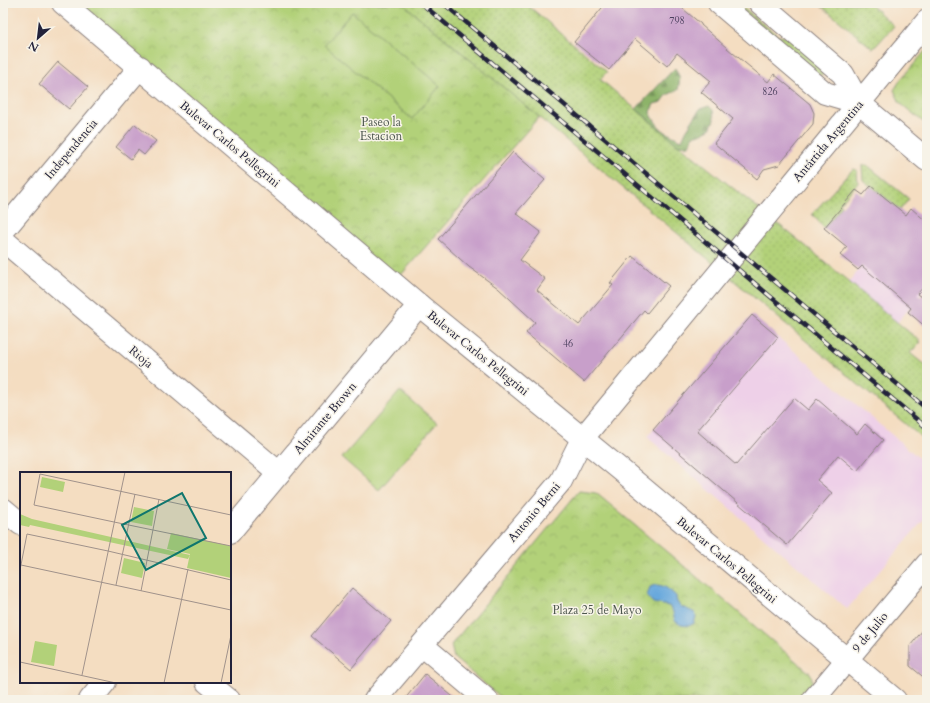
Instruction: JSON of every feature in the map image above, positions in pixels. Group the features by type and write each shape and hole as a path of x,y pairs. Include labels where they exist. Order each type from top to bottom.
{"street":[{"name":"Bulevar Carlos Pellegrini","path":"63,3 420,305 895,700"},
{"path":"719,3 825,92 859,103"},
{"path":"760,3 842,74 859,103 927,160"},
{"name":"Antártida Argentina","path":"729,261 927,21"},
{"name":"Independencia","path":"3,231 140,67"},
{"name":"Rioja","path":"3,240 279,473"},
{"name":"Antonio Berni","path":"375,700 561,481 582,439 729,261"},
{"name":"Almirante Brown","path":"231,531 420,305"},
{"path":"3,509 20,523"},
{"name":"9 de Julio","path":"813,700 927,564"},
{"path":"422,645 487,700"},
{"path":"90,700 104,683"},
{"path":"208,683 229,700"}],"shaded area":[{"path":"911,208 927,221 927,287 897,323 849,282"},
{"path":"752,315 927,465 927,516 847,609 647,437"}],"green space":[{"name":"Paseo la Estacion","path":"63,3 402,3 539,117 394,283"},
{"path":"402,3 525,3 607,72 600,79 807,247 921,342 910,353 927,367 927,442"},
{"path":"734,3 738,3 778,36 789,37 827,69 821,76"},
{"path":"818,3 869,3 894,26 873,49"},
{"path":"352,12 440,86 412,119 324,45"},
{"path":"927,49 927,125 900,103 894,90 901,79"},
{"path":"675,68 680,78 678,90 667,95 662,102 654,104 650,112 656,123 663,130 682,140 700,109 709,106 713,110 714,120 710,129 693,136 689,146 678,145 636,109"},
{"path":"867,165 909,199 900,210 863,180 862,166"},
{"path":"853,169 857,170 858,183 840,203 842,206 824,228 812,214"},
{"path":"400,391 437,423 379,490 342,458"},
{"name":"Plaza 25 de Mayo","path":"579,491 596,493 697,577 811,674 814,690 805,700 504,700 454,658 451,645"}],"water":[{"path":"655,585 666,588 676,596 676,600 679,605 695,613 696,617 694,623 689,626 681,625 675,621 673,612 669,606 653,603 647,596 650,587"}],"building":[{"path":"606,3 676,3 768,82 774,74 810,104 814,113 813,124 779,165 764,169 757,179 714,143 733,119 701,92 711,81 677,53 667,66 635,39 609,70 574,42"},
{"path":"58,62 88,87 69,109 39,84"},
{"path":"135,124 156,141 144,155 138,150 131,159 116,147"},
{"path":"513,152 545,180 516,213 541,232 520,260 545,279 537,290 579,325 613,285 610,283 632,256 669,286 647,313 644,310 584,382 526,333 535,322 498,288 469,267 438,239"},
{"path":"871,186 906,215 911,208 927,222 927,283 917,294 921,297 927,290 927,328 908,312 911,308 862,266 858,270 840,255 847,247 824,228 856,190 863,195"},
{"path":"752,315 778,337 697,431 736,465 794,398 808,410 817,399 857,434 865,424 883,440 857,471 838,455 817,480 832,493 787,545 653,430"},
{"path":"352,588 391,621 351,669 312,636"},
{"path":"927,625 927,680 910,666 910,646"},
{"path":"425,674 457,700 404,700"}],"railway":[{"path":"421,3 927,428"},
{"path":"443,3 927,409"}]}
